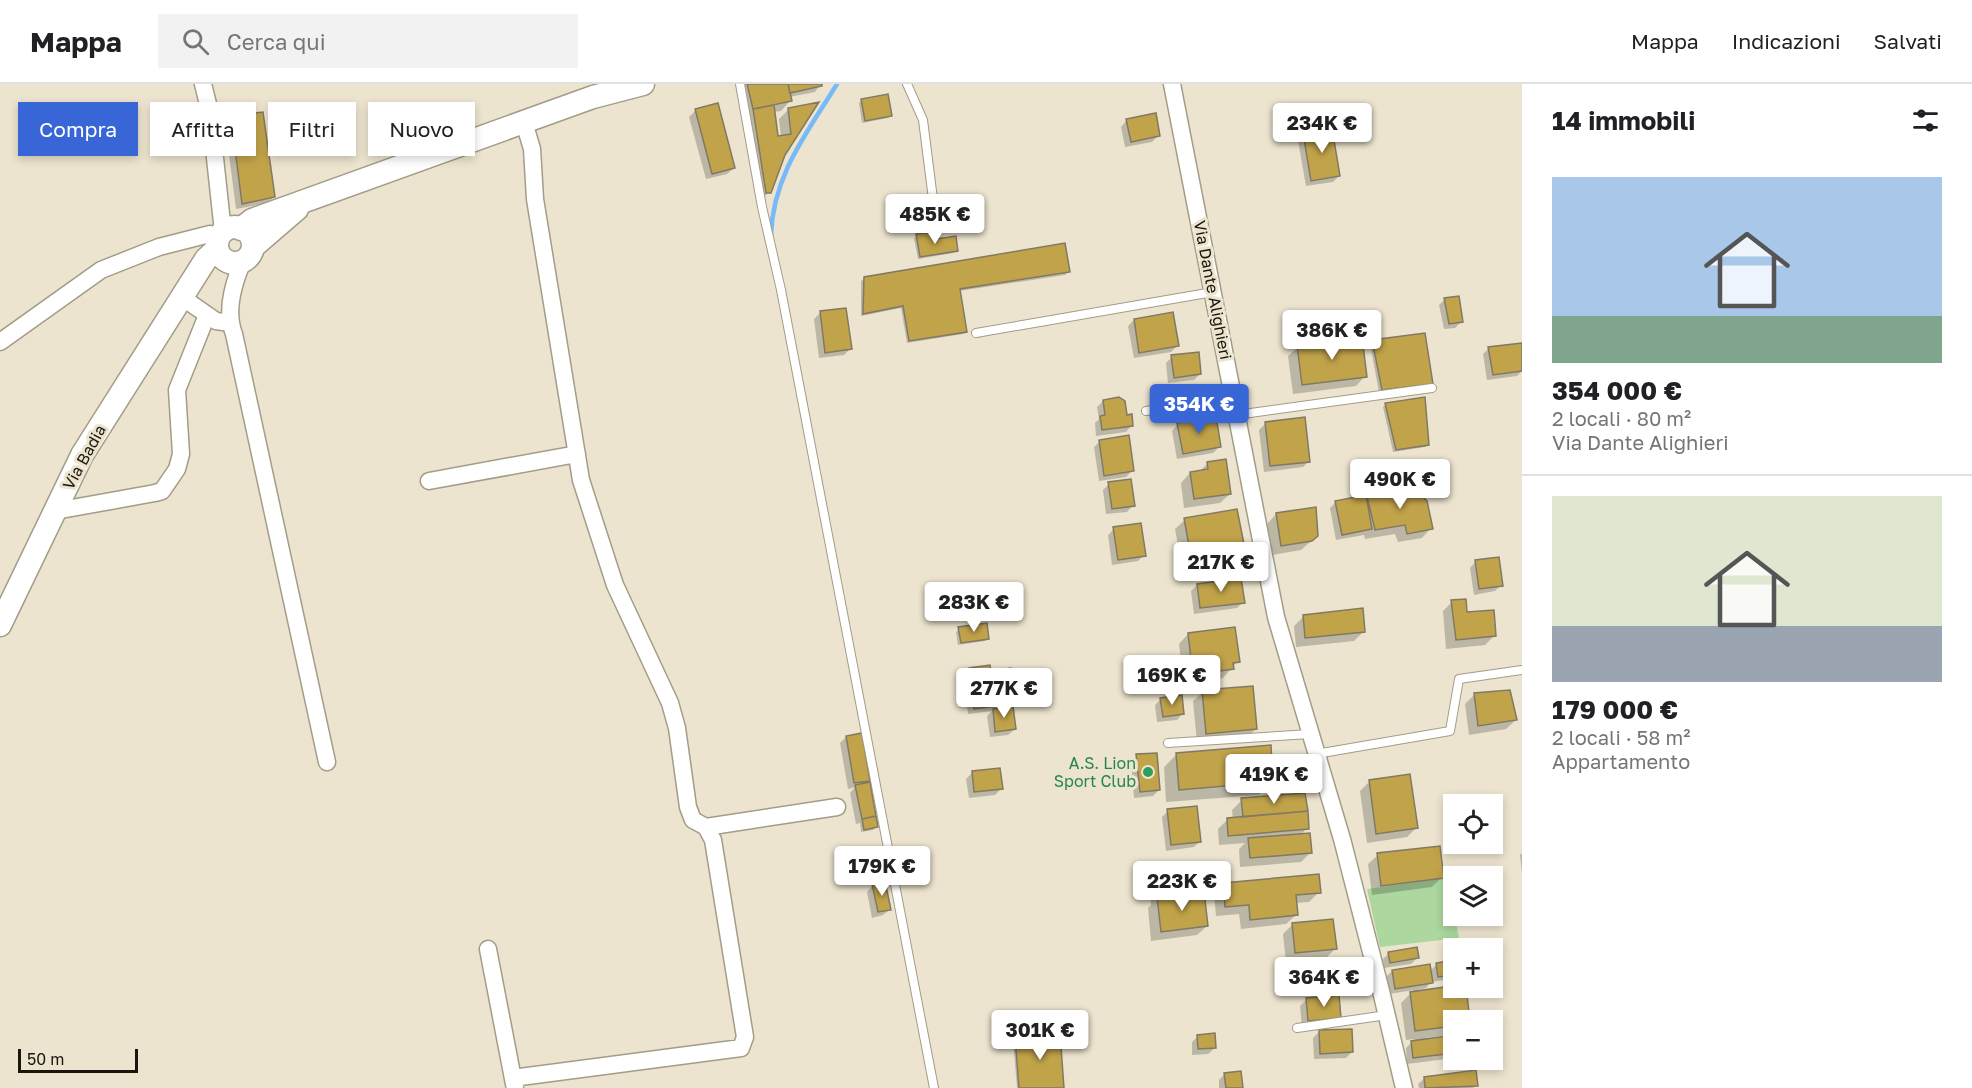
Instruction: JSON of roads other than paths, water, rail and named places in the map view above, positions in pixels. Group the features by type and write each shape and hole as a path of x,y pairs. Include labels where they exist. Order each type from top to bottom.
{"main road":[{"name":"Via Badia","path":"0,625 82,455 183,298 232,245 307,200 593,97 643,84"}],"street":[{"path":"203,84 210,112 232,245 230,323 327,762"},
{"name":"Via Dante Alighieri","path":"1172,84 1276,617 1342,839 1404,1088"},
{"path":"514,1086 520,1077 741,1048 745,1037 713,840 706,827 693,820 688,807 677,728 670,703 615,585 581,480 535,199 532,149 524,122"},
{"path":"0,342 100,270 159,247 210,234 232,245"},
{"path":"183,298 216,321 230,323"},
{"path":"55,511 155,493 162,491 170,482 181,454 177,390 207,315"},
{"path":"429,481 577,454"},
{"path":"706,827 837,807"},
{"path":"488,949 514,1086"}],"lane":[{"path":"740,84 934,1088"},
{"path":"907,84 923,120 934,215"},
{"path":"976,333 1213,292"},
{"path":"1236,415 1432,388"},
{"path":"1146,411 1233,398"},
{"path":"1316,753 1450,731 1460,679 1522,670"},
{"path":"1168,743 1310,734"},
{"path":"1297,1028 1387,1016"}],"waterway":[{"path":"771,235 773,213 785,174 803,137 837,84"}],"place":[{"name":"A.S. Lion Sport Club","path":"1148,772"}]}
